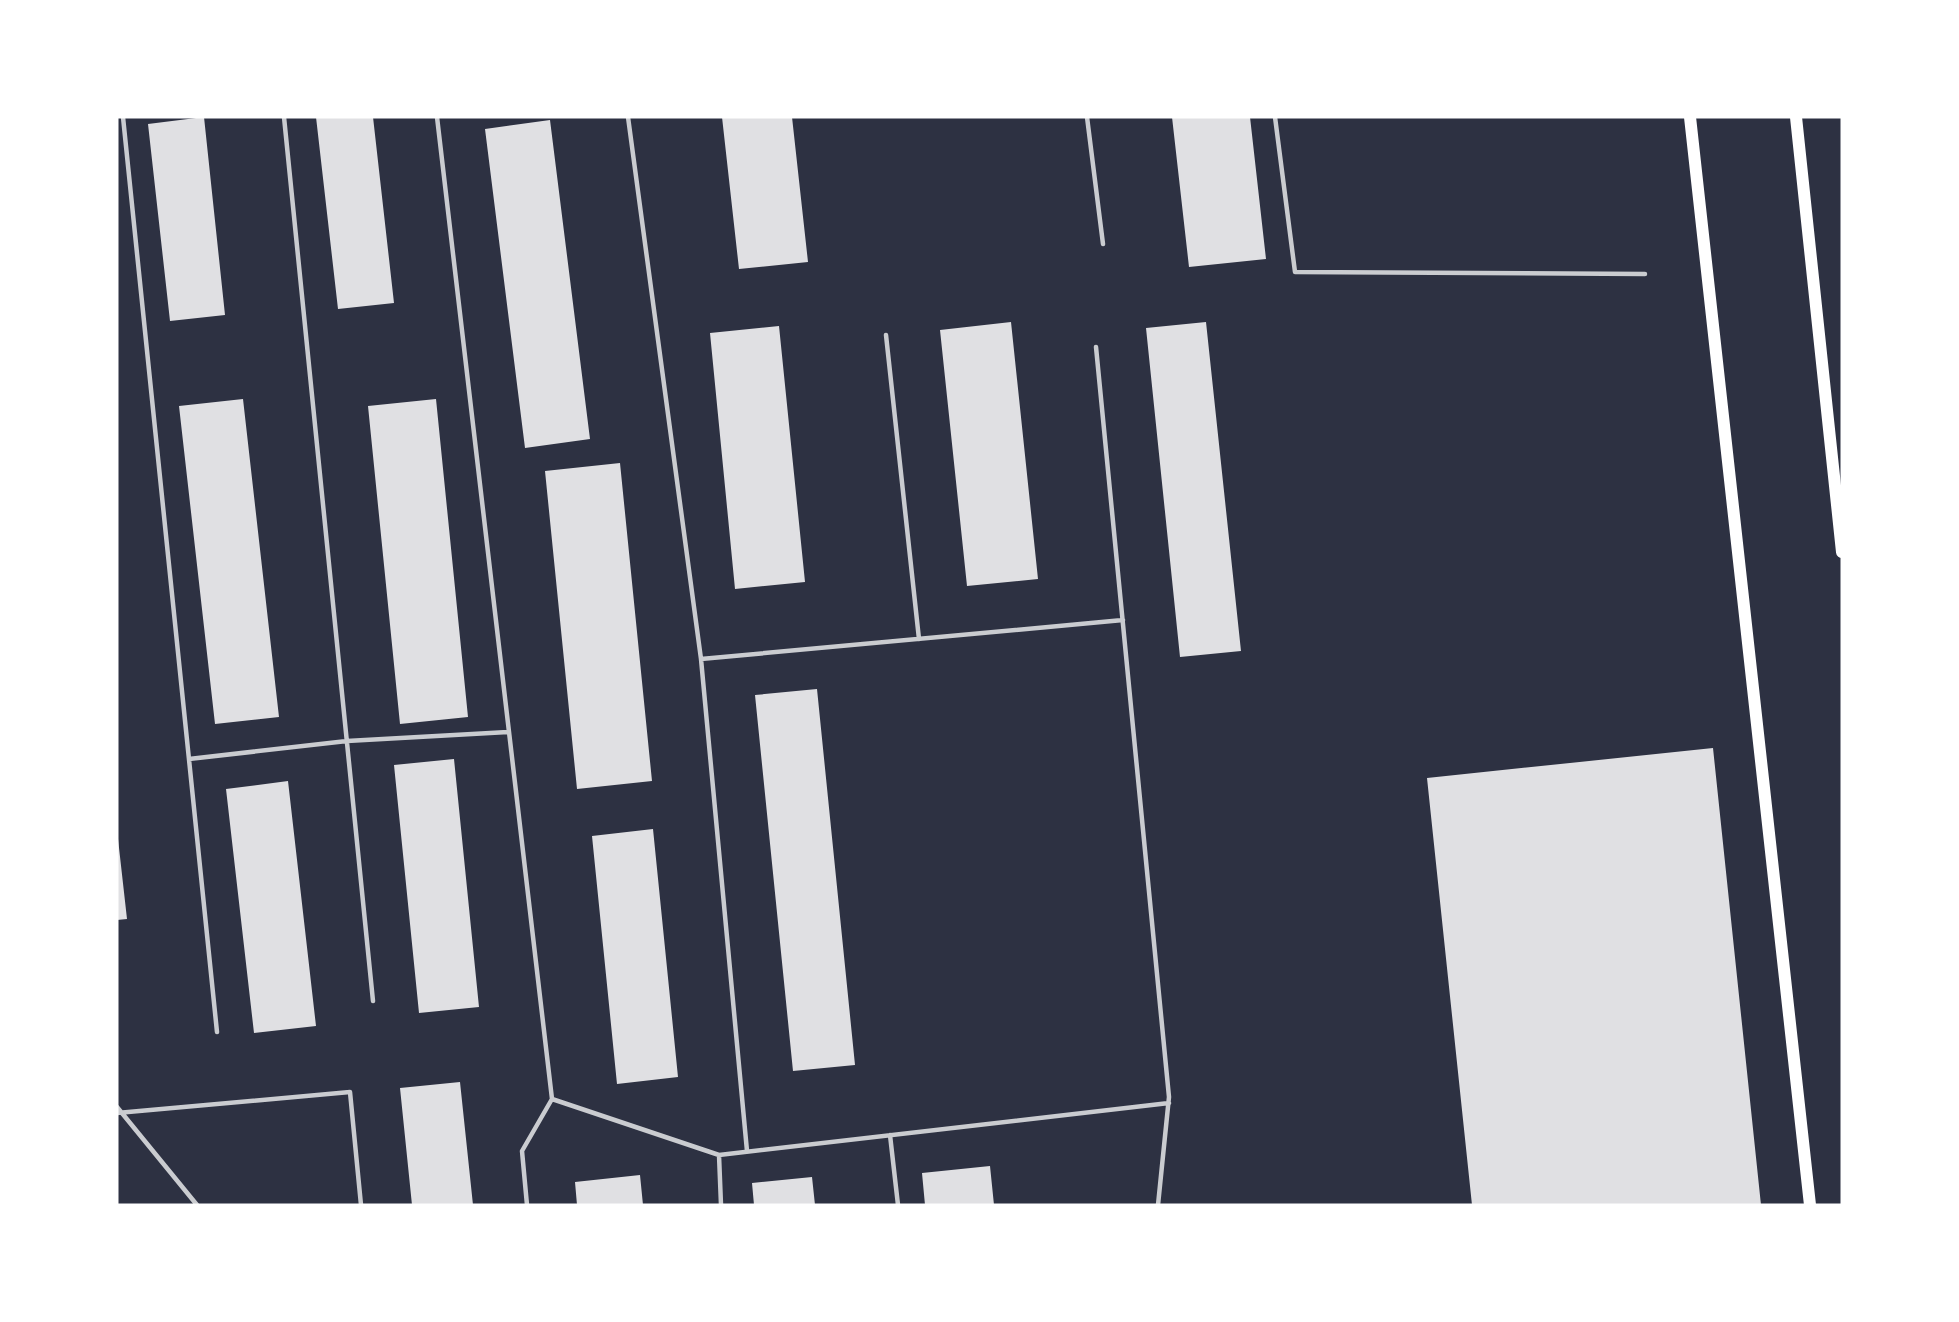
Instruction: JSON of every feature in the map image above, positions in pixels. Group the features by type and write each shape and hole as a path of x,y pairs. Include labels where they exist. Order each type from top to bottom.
{"main road":[{"path":"1690,117 1810,1205"},
{"path":"1796,117 1842,552"}],"lane":[{"path":"123,117 217,1032"},
{"path":"284,117 373,1001"},
{"path":"437,117 552,1100 522,1151 526,1205"},
{"path":"628,117 701,659 747,1151"},
{"path":"1087,117 1102,244"},
{"path":"1275,117 1295,272 1645,274"},
{"path":"886,335 919,639"},
{"path":"1096,347 1169,1103 1158,1205"},
{"path":"701,659 1123,620"},
{"path":"189,759 347,741 508,732"},
{"path":"119,1112 350,1092 361,1205"},
{"path":"552,1100 719,1155 1169,1103"},
{"path":"117,1107 197,1205"},
{"path":"890,1135 898,1205"},
{"path":"719,1155 722,1205"}],"building":[{"path":"204,117 225,315 170,321 148,124"},
{"path":"316,117 373,117 394,303 338,309"},
{"path":"722,117 792,117 808,262 739,269"},
{"path":"1172,117 1250,117 1266,259 1189,267"},
{"path":"550,120 590,439 525,448 485,129"},
{"path":"1011,322 1038,579 967,586 940,330"},
{"path":"1206,322 1241,651 1180,657 1146,328"},
{"path":"779,326 805,582 735,589 710,333"},
{"path":"243,399 279,717 215,724 179,406"},
{"path":"436,399 468,717 400,724 368,406"},
{"path":"620,463 652,781 577,789 545,471"},
{"path":"817,689 855,1065 793,1071 755,695"},
{"path":"1713,748 1761,1205 1472,1205 1427,778"},
{"path":"454,759 479,1007 419,1013 394,765"},
{"path":"288,781 316,1026 254,1033 226,789"},
{"path":"653,829 678,1077 617,1084 592,836"},
{"path":"117,830 127,919 117,920"},
{"path":"460,1082 473,1205 412,1205 400,1088"},
{"path":"990,1166 994,1205 925,1205 922,1173"},
{"path":"640,1175 643,1205 577,1205 575,1182"},
{"path":"812,1177 815,1205 754,1205 752,1183"}]}
